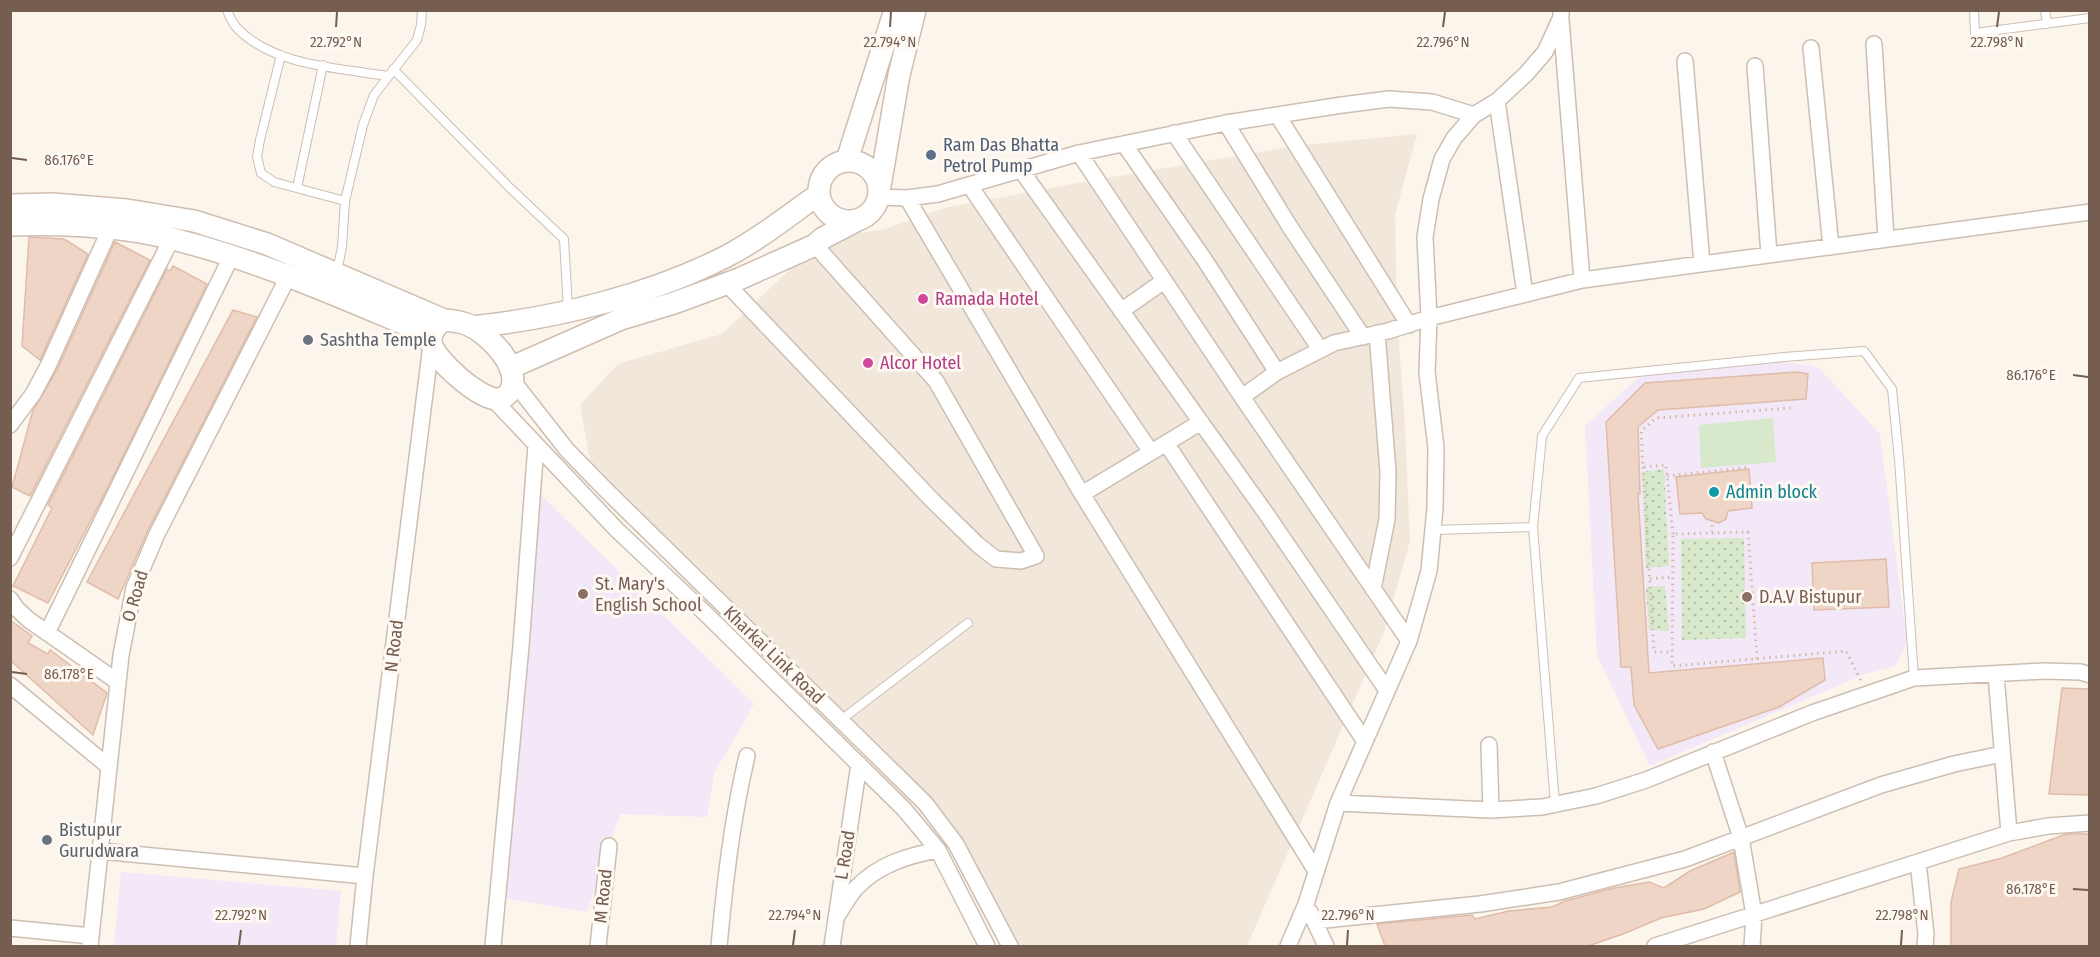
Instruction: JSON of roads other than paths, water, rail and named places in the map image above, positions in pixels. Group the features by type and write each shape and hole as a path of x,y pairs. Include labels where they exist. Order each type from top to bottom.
{"main road":[{"path":"847,160 895,10"},
{"path":"511,375 621,319 726,283 815,245 823,237 866,217 875,208 880,191 899,75 915,10"},
{"path":"854,222 838,220 825,210 819,195 820,182 826,171 835,164 847,160 858,161 868,166 876,175 880,191"},
{"path":"472,327 534,319 628,295 699,269 730,255 819,195"},
{"path":"10,205 52,204 127,210 194,221 267,244 336,273 436,333 440,357 470,386 492,398 500,399 511,390 511,375 501,351 488,338 458,321 436,333 231,257 155,235 110,229 33,224 10,225"}],"street":[{"path":"1288,946 1306,904 1338,802 1409,641 1429,571 1435,508 1436,448 1427,372 1429,318 1425,237 1431,199 1442,159 1454,138 1474,116 1497,101 1526,74 1545,52 1561,14"},
{"path":"1561,14 1582,280"},
{"path":"1874,44 1886,239"},
{"path":"1810,48 1831,247"},
{"path":"1685,61 1702,264"},
{"path":"1755,66 1769,255"},
{"path":"880,191 907,198 938,195 1079,153 1226,123 1389,99 1432,102 1474,116"},
{"path":"1497,101 1525,294"},
{"path":"1278,116 1409,325"},
{"path":"1226,123 1290,227 1370,335 1385,422 1387,496 1387,519 1373,589"},
{"path":"1174,133 1320,349"},
{"path":"1124,144 1204,259 1277,372"},
{"path":"1079,153 1409,641"},
{"path":"1021,170 1201,422 1386,689"},
{"path":"970,186 1151,452"},
{"path":"907,198 1082,494 1316,871"},
{"path":"1242,397 1277,372 1334,343 1582,280 2090,212"},
{"path":"10,425 33,394 48,366 110,229"},
{"path":"10,558 171,240"},
{"path":"726,283 932,500 978,545 996,559 1021,561 1036,556 936,381 815,245"},
{"path":"47,633 231,257"},
{"name":"O Road","path":"91,941 121,655 134,588 157,534 288,277"},
{"path":"1121,311 1164,281"},
{"name":"N Road","path":"358,946 365,876 436,333"},
{"name":"Kharkai Link Road","path":"511,375 575,458 925,803 962,854 1010,946"},
{"path":"492,398 617,530 904,809 938,850 987,946"},
{"path":"1082,494 1201,422"},
{"path":"1166,443 1365,740"},
{"path":"493,946 506,823 536,445"},
{"path":"10,599 16,609 29,620 118,682"},
{"path":"1338,802 1491,810 1542,807 1596,796 1646,780 1867,693 1914,678 2044,671 2081,672 2090,675"},
{"path":"1996,675 2009,833"},
{"path":"10,685 108,766"},
{"path":"1489,745 1491,810"},
{"path":"1713,752 1741,838 1754,915 1752,946"},
{"path":"1315,921 1480,904 1559,892 1684,859 1881,785 1954,764 2002,754"},
{"path":"719,946 737,797 747,756"},
{"name":"L Road","path":"832,946 859,764"},
{"path":"1655,946 2009,833 2048,826 2090,823"},
{"name":"M Road","path":"598,946 609,846"},
{"path":"835,918 856,888 877,871 903,857 938,850"},
{"path":"100,851 365,876"},
{"path":"1918,862 1926,934 1925,946"},
{"path":"1306,904 1326,946"},
{"path":"10,927 91,941"}],"lane":[{"path":"227,10 235,26 259,45 281,55 323,65 390,73 564,239 568,310"},
{"path":"336,273 342,247 345,201 363,125 374,95 417,40 422,10"},
{"path":"1974,10 1975,33 2090,18"},
{"path":"2045,10 2046,24"},
{"path":"281,55 257,157 261,173 274,182 345,201"},
{"path":"297,188 323,65"},
{"path":"1556,804 1533,527 1542,436 1579,378 1864,351 1892,389 1914,678"},
{"path":"1433,530 1533,527"},
{"path":"841,720 968,623"}],"place":[{"name":"Ram Das Bhatta Petrol Pump","path":"931,155"},
{"name":"Ramada Hotel","path":"923,299"},
{"name":"Sashtha Temple","path":"308,340"},
{"name":"Alcor Hotel","path":"868,363"},
{"name":"Admin block","path":"1714,492"},
{"name":"St. Mary's English School","path":"583,594"},
{"name":"D.A.V Bistupur","path":"1747,597"},
{"name":"Bistupur Gurudwara","path":"47,840"}]}
